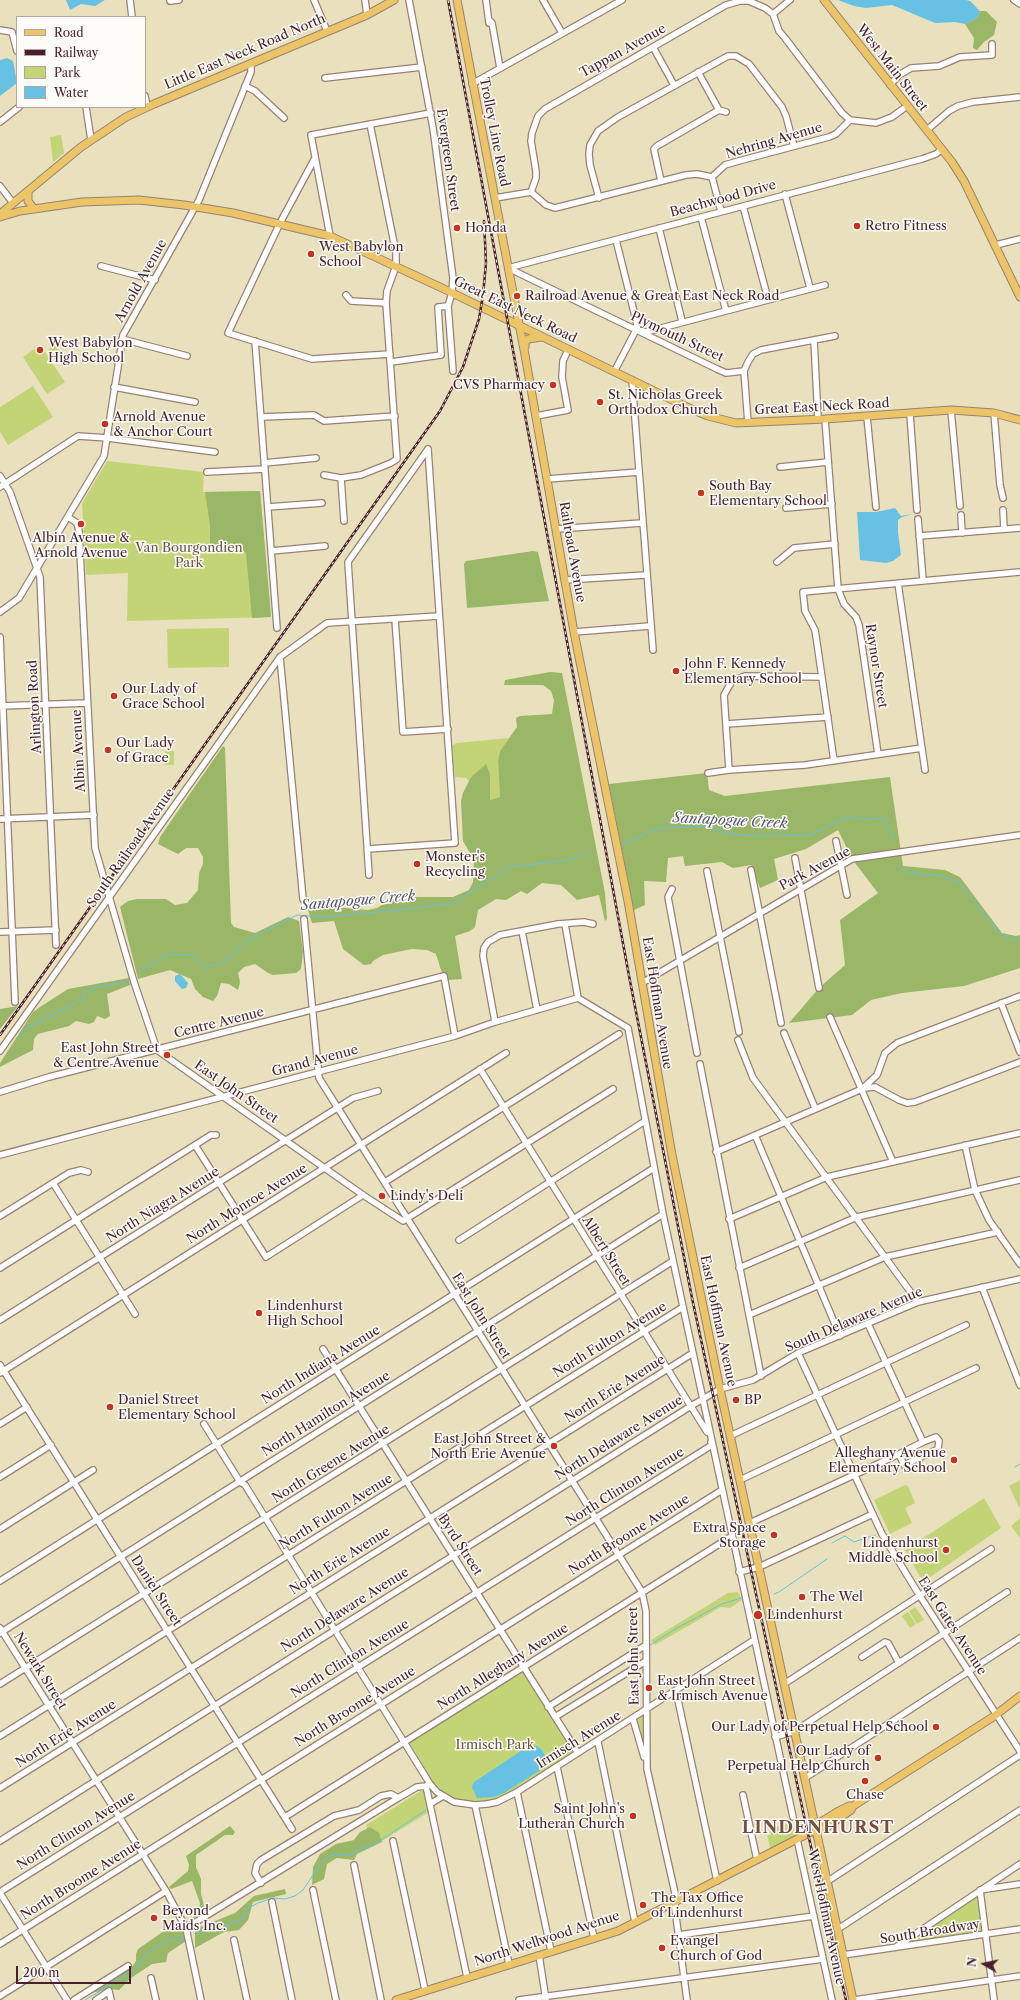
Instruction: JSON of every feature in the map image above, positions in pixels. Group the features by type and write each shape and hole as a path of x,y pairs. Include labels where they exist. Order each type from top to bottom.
{"main road":[{"name":"Little East Neck Road North","path":"147,107 367,15 394,0"},
{"name":"Trolley Line Road","path":"457,0 508,268"},
{"name":"West Main Street","path":"824,0 942,149 964,181 1020,297"},
{"name":"Little East Neck Road North","path":"0,214 91,140 120,120 145,108"},
{"path":"28,191 28,201 34,209"},
{"name":"Great East Neck Road","path":"0,217 17,211 111,200 151,201 195,207 280,223 330,236 396,266 708,416 736,423 821,420 951,410 972,410 994,413 1020,420"},
{"name":"Railroad Avenue","path":"508,268 525,355 574,632 616,839"},
{"path":"525,355 525,342 528,339 542,337"},
{"name":"East Hoffman Avenue","path":"616,839 672,1155 730,1436 816,1829"},
{"name":"North Wellwood Avenue","path":"396,2000 404,1999 424,1990 618,1931 816,1829 821,1822 844,1808 853,1806 996,1714 1020,1696"},
{"name":"West Hoffman Avenue","path":"816,1829 854,2000"}],"street":[{"path":"130,0 132,16"},
{"path":"170,1 178,0"},
{"path":"314,0 327,31"},
{"path":"365,0 367,15"},
{"name":"Evergreen Street","path":"409,0 431,113 453,278 452,293 448,306 453,371"},
{"path":"486,0 490,21 492,23 500,68"},
{"path":"543,0 562,33"},
{"path":"472,84 614,2 622,0"},
{"name":"Tappan Avenue","path":"531,192 536,178 531,141 532,132 538,116 552,103 726,6 740,0 757,4 773,14"},
{"path":"790,0 773,14 780,31 842,113 850,120 876,123 892,117 907,106"},
{"path":"1014,0 1020,4"},
{"path":"0,30 12,32 16,47"},
{"path":"890,85 899,75 911,68 942,65 960,57 992,55 992,44"},
{"path":"653,47 674,85"},
{"path":"599,198 590,164 589,154 590,145 598,131 604,125 728,56 736,56 744,59 782,107 794,146"},
{"name":"Arnold Avenue","path":"0,612 19,598 104,456 108,438 122,338 195,207 245,86 251,70 251,63"},
{"path":"325,78 394,72 422,67"},
{"path":"698,72 719,110 726,112"},
{"path":"245,86 284,118"},
{"path":"926,130 949,111 958,106 973,102 987,102 1020,97"},
{"path":"146,102 147,107"},
{"path":"0,122 18,108"},
{"path":"86,108 91,140"},
{"path":"661,181 654,149 719,110"},
{"path":"330,236 311,136 431,113"},
{"name":"Nehring Avenue","path":"712,177 725,166 830,137 836,134 850,120"},
{"path":"324,476 341,478 361,476 398,459 386,304 387,291 396,266 396,253 370,124"},
{"name":"Beachwood Drive","path":"508,268 922,159 936,154 942,149"},
{"path":"315,158 280,223 228,333 312,359 390,354"},
{"path":"495,198 531,192 546,205 555,208 691,174 712,177 721,211"},
{"path":"0,186 13,203"},
{"path":"785,194 810,288"},
{"path":"743,206 768,299"},
{"path":"701,217 726,310"},
{"path":"659,228 682,321"},
{"path":"996,245 1020,239"},
{"path":"614,372 636,330 637,324 616,240"},
{"path":"101,266 155,280"},
{"name":"Plymouth Street","path":"508,268 726,373 744,371"},
{"path":"636,330 646,332 682,321 825,285"},
{"path":"346,295 350,301 386,304"},
{"path":"391,362 441,355 438,307 448,306"},
{"path":"748,423 744,371 753,354 761,350 835,336"},
{"path":"122,338 187,356"},
{"name":"Raynor Street","path":"814,340 821,420 828,462 838,589 844,604 856,616 860,625 878,754"},
{"path":"255,342 277,628"},
{"path":"536,416 568,410 562,374 563,361 568,350"},
{"path":"632,380 653,650"},
{"path":"114,387 195,402"},
{"path":"951,410 960,506"},
{"path":"994,413 1000,485 1003,498"},
{"path":"910,414 917,510"},
{"path":"261,417 314,415 324,420 394,416"},
{"path":"867,417 876,507"},
{"path":"3,485 78,436 108,438 215,452"},
{"path":"368,850 456,843 428,449 348,562 369,875"},
{"path":"207,472 265,466 316,458"},
{"path":"780,466 828,462"},
{"path":"547,479 639,472"},
{"name":"Arlington Road","path":"0,476 3,485 10,492 40,577 56,945"},
{"path":"341,478 344,521"},
{"path":"268,507 322,503"},
{"path":"786,508 832,504"},
{"path":"1003,510 1004,529"},
{"path":"961,515 962,533"},
{"name":"Albin Avenue","path":"68,517 77,523 79,531 95,848 134,982 157,1050"},
{"path":"918,519 923,580"},
{"path":"556,529 642,523"},
{"path":"919,536 1020,528"},
{"path":"777,562 794,548 835,544"},
{"path":"271,550 324,546"},
{"path":"834,761 815,630 805,611 803,592 1020,572"},
{"path":"565,580 646,575"},
{"path":"898,583 925,770"},
{"name":"South Railroad Avenue","path":"0,1051 280,657 327,623 439,616"},
{"path":"395,619 403,732 448,729"},
{"path":"574,632 650,626"},
{"path":"0,637 2,706 14,931 15,1002"},
{"path":"280,657 303,899"},
{"path":"728,770 724,695 727,687 738,678 745,676 822,677"},
{"path":"2,706 87,703"},
{"path":"726,724 828,717"},
{"path":"708,773 728,770 805,765 922,748"},
{"path":"0,819 94,815"},
{"name":"Park Avenue","path":"642,983 852,858 1020,835"},
{"path":"836,841 847,895"},
{"path":"795,858 819,988"},
{"path":"751,870 781,1023"},
{"path":"707,871 739,1032"},
{"path":"672,889 668,897 697,1053"},
{"path":"304,919 319,1078 407,1219 613,1089"},
{"path":"495,1022 483,956 484,948 493,937 565,924 584,922 593,924"},
{"path":"565,924 578,998 628,1028 663,1214 792,1818"},
{"path":"0,932 56,930"},
{"path":"522,931 537,1010"},
{"name":"Centre Avenue","path":"0,1092 444,976 455,1036"},
{"path":"862,1089 877,1075 882,1059 890,1048 1020,996"},
{"name":"Grand Avenue","path":"0,1155 455,1036 495,1022 578,998"},
{"path":"1001,1003 1020,1052"},
{"path":"830,1017 894,1162"},
{"path":"784,1033 815,1108"},
{"path":"384,1182 619,1034"},
{"path":"738,1040 753,1078 857,1217 918,1302"},
{"name":"East John Street","path":"157,1050 363,1195 403,1221 407,1219 642,1592 646,1611 647,1768"},
{"name":"North Monroe Avenue","path":"1,1369 124,1295 506,1053"},
{"path":"716,1152 862,1089 875,1087 907,1103 915,1102 1020,1062"},
{"path":"700,1064 729,1219 761,1376"},
{"name":"Albert Street","path":"480,1069 667,1369 706,1428 712,1445"},
{"name":"North Niagra Avenue","path":"0,1320 337,1107 353,1098 378,1091"},
{"path":"459,1240 645,1121"},
{"path":"729,1219 827,1177 1020,1133"},
{"path":"0,1268 211,1135 216,1134"},
{"path":"755,1135 840,1336"},
{"path":"195,1145 266,1257 363,1195"},
{"path":"965,1145 975,1190 989,1220 1020,1264"},
{"name":"North Indiana Avenue","path":"0,1581 335,1368 654,1168"},
{"path":"0,1216 68,1173 81,1170 88,1172"},
{"path":"739,1268 857,1217 1020,1180"},
{"path":"53,1183 135,1314"},
{"name":"North Hamilton Avenue","path":"1,1631 121,1557 663,1214"},
{"path":"749,1315 885,1257 998,1232"},
{"name":"North Greene Avenue","path":"0,1684 502,1370 673,1261"},
{"name":"South Delaware Avenue","path":"702,1399 720,1389 761,1376 798,1354 918,1302 1020,1279"},
{"path":"982,1287 1017,1371 1020,1385"},
{"name":"North Fulton Avenue","path":"0,1736 683,1307"},
{"path":"868,1324 923,1442"},
{"path":"730,1436 966,1325"},
{"name":"Byrd Street","path":"324,1349 578,1753"},
{"name":"North Erie Avenue","path":"0,1788 692,1353"},
{"name":"East Gates Avenue","path":"798,1354 882,1534 968,1672 1020,1750"},
{"path":"740,1480 976,1368"},
{"name":"Daniel Street","path":"1,1369 27,1407 121,1557 169,1630 191,1668 292,1829"},
{"name":"North Delaware Avenue","path":"0,1841 702,1399"},
{"path":"0,1424 27,1407"},
{"path":"204,1424 240,1482 245,1485 405,1741 428,1785 430,1804 467,1977"},
{"path":"750,1523 923,1442 937,1438 940,1446 938,1449 904,1464 899,1454"},
{"path":"0,1477 51,1445"},
{"name":"North Clinton Avenue","path":"0,1892 712,1445"},
{"path":"0,1529 93,1470"},
{"name":"North Broome Avenue","path":"0,1944 722,1490"},
{"path":"739,1572 759,1567 873,1514"},
{"name":"North Alleghany Avenue","path":"285,1817 732,1536"},
{"path":"784,1684 991,1549"},
{"path":"775,1736 795,1731 1007,1592"},
{"name":"Newark Street","path":"1,1631 26,1668 166,1891 186,1928 201,2000"},
{"path":"805,1778 1020,1638"},
{"name":"Irmisch Avenue","path":"428,1785 443,1796 458,1803 475,1805 497,1802 517,1792 598,1742 754,1640"},
{"path":"862,1657 887,1643 900,1663"},
{"path":"548,1707 646,1645"},
{"path":"555,1716 646,1661"},
{"path":"676,1691 717,1881"},
{"name":"East John Street","path":"633,1719 647,1768 675,1893 678,1935 687,2000"},
{"path":"598,1742 636,1922"},
{"path":"828,1881 1020,1756"},
{"path":"557,1767 594,1938"},
{"path":"186,1928 398,1798 417,1787 428,1785"},
{"path":"517,1792 551,1951"},
{"path":"261,1883 255,1873 257,1864 261,1860 334,1816 359,1810 381,1796 391,1794 398,1798"},
{"path":"743,1795 757,1860"},
{"path":"430,1804 443,1796"},
{"path":"475,1805 509,1964"},
{"path":"838,1929 1020,1810"},
{"name":"West Hoffman Avenue","path":"797,1839 832,2000"},
{"path":"393,1841 424,1990"},
{"path":"894,1949 1020,1864"},
{"path":"354,1865 382,2000"},
{"path":"980,1890 1020,1884"},
{"path":"313,1890 336,2000"},
{"path":"980,1890 994,2000"},
{"path":"0,1996 166,1891"},
{"path":"0,1892 22,1930 67,2000"},
{"path":"272,1902 292,2000"},
{"path":"678,1935 814,1916"},
{"name":"South Broadway","path":"843,1955 1020,1930"},
{"path":"234,1940 247,2000"},
{"path":"539,1955 546,1998"},
{"path":"518,2000 546,1998 684,1977 823,1959"},
{"path":"74,2000 128,1966"},
{"path":"854,2000 1020,1976"},
{"path":"151,1978 156,2000"},
{"path":"96,2000 109,1991 111,2000"}],"green space":[{"path":"980,11 986,11 997,22 994,35 984,42 977,50 973,48 974,38 965,24 977,18"},
{"path":"61,135 64,153 53,162 50,137"},
{"path":"40,345 65,382 47,394 23,357"},
{"path":"56,345 64,359 57,363 48,350"},
{"path":"33,386 53,417 8,445 0,432 0,407"},
{"name":"Van Bourgondien Park","path":"107,461 204,472 203,492 260,491 271,617 127,621 128,573 86,575 82,503"},
{"path":"260,491 271,617 252,618 246,553 241,550 210,550 210,525 205,492"},
{"path":"533,551 538,552 549,601 467,608 464,564 466,561"},
{"path":"229,628 229,667 168,668 167,629"},
{"path":"550,672 562,673 605,893 607,919 605,921 599,895 577,900 561,885 542,883 527,894 521,891 506,900 496,899 478,910 475,927 470,931 455,936 462,979 448,980 441,970 436,954 427,950 412,949 383,955 371,964 364,965 343,949 334,921 312,923 308,910 311,905 368,910 377,908 395,897 453,897 469,890 473,882 474,860 463,841 461,801 463,793 471,777 486,764 490,774 490,800 500,797 498,761 500,751 517,727 516,718 520,716 552,714 554,700 551,691 543,685 504,685 505,680"},
{"path":"509,738 500,751 498,761 500,797 490,800 490,774 471,777 469,781 466,778 455,777 452,746 456,743"},
{"path":"223,746 225,748 231,923 234,927 255,933 288,917 299,921 303,952 301,969 296,973 273,975 255,964 244,967 238,973 240,982 238,990 229,984 221,983 217,996 213,1001 203,997 195,989 191,979 170,970 138,979 120,907 128,901 137,899 166,899 175,905 187,903 198,890 199,873 203,864 203,857 198,848 186,848 178,854 158,844 160,837"},
{"path":"165,751 174,751 174,765 165,765"},
{"path":"707,773 709,790 725,796 890,777 903,866 945,870 960,877 1002,933 1016,936 1020,935 1020,968 964,986 902,993 871,1000 852,1015 789,1023 819,988 845,965 840,920 878,893 852,859 838,830 806,849 774,859 778,880 760,888 751,865 733,868 722,862 685,866 683,856 668,858 666,882 644,881 645,905 634,910 609,784"},
{"path":"129,978 130,985 107,994 110,1016 105,1019 97,1016 94,1022 89,1024 76,1021 69,1026 38,1034 34,1039 33,1050 0,1067 0,1063 33,1012 40,1007 68,989"},
{"path":"18,1006 0,1029 0,1009"},
{"path":"1020,1480 1020,1506 1019,1507 1009,1486"},
{"path":"905,1485 908,1486 915,1503 905,1508 912,1523 890,1534 874,1500"},
{"path":"984,1498 1001,1528 923,1582 905,1550"},
{"path":"1020,1518 1020,1538 1011,1526"},
{"path":"738,1592 742,1600 730,1608 721,1607 655,1645 651,1640 728,1593"},
{"path":"915,1607 924,1620 917,1624 909,1611"},
{"path":"908,1612 916,1624 910,1628 902,1616"},
{"name":"Irmisch Park","path":"522,1671 573,1752 502,1799 482,1803 467,1802 443,1792 433,1782 408,1741"},
{"path":"644,1715 644,1748 636,1719"},
{"path":"424,1789 429,1812 372,1847 366,1825"},
{"path":"793,1823 797,1838 771,1852 767,1835 771,1835 770,1828"},
{"path":"230,1826 235,1832 233,1835 225,1835 196,1855 196,1867 201,1879 201,1894 205,1909 197,1917 192,1918 199,1910 200,1903 192,1881 171,1889 169,1887 188,1871 189,1865 186,1856"},
{"path":"370,1827 379,1833 382,1842 357,1854 354,1860 337,1858 327,1864 324,1879 312,1885 313,1867 320,1854 336,1844 354,1840 360,1832"},
{"path":"285,1889 286,1894 253,1902 248,1920 239,1930 224,1932 195,1948 195,1929 235,1913 254,1896"},
{"path":"978,1895 982,1932 900,1946"},
{"path":"177,1922 184,1929 186,1941 168,1953 166,1962 152,1964 131,1978 119,1990 111,1989 91,1993 132,1967 136,1961 138,1949"}],"water":[{"path":"66,0 105,0 95,6 81,4 70,10"},
{"path":"838,0 966,0 970,1 980,11 977,18 965,24 955,22 935,23 892,5 866,8 854,6"},
{"path":"7,58 13,61 16,84 0,96 0,60"},
{"path":"895,508 901,516 913,514 902,517 898,520 901,555 893,561 886,563 860,560 857,512 876,512"},
{"path":"180,974 188,983 186,988 182,989 175,981 175,976"},
{"path":"530,1745 537,1746 542,1750 546,1758 547,1766 504,1793 494,1797 477,1798 472,1787 474,1782"}],"waterway":[{"name":"Santapogue Creek","path":"623,844 658,828 707,827 730,834 760,836 810,835 848,817 868,820 883,818 891,833 893,841"},
{"name":"Santapogue Creek","path":"139,971 169,954 193,955 204,967 222,963 249,940 297,915 321,917 399,910 454,903 509,867 570,860 590,852"},
{"name":"Santapogue Creek","path":"899,866 906,872 941,876 958,882 1003,937 1013,940 1020,940"},
{"name":"Santapogue Creek","path":"17,1037 27,1028 83,999 86,991 97,987 126,982"},
{"path":"1015,1467 1020,1464"},
{"path":"832,1543 845,1536 854,1542 875,1535"},
{"path":"774,1594 827,1559"},
{"path":"650,1645 677,1628 722,1604 741,1598"},
{"path":"196,1932 219,1929 243,1919 247,1909 258,1903 273,1898 285,1899 295,1896 303,1890 321,1863 330,1856 341,1854 351,1855 362,1847 368,1847 375,1844 426,1810"},
{"path":"85,2000 129,1974 155,1947 164,1944 170,1939 180,1940 185,1938"}],"railway":[{"path":"448,0 630,981 692,1298 806,1825 846,2000"},
{"path":"0,1035 440,411 463,367 479,319 486,263 484,221"}],"place":[{"name":"Retro Fitness","path":"857,226"},
{"name":"Honda","path":"457,228"},
{"name":"West Babylon School","path":"311,254"},
{"name":"Railroad Avenue & Great East Neck Road","path":"517,296"},
{"name":"West Babylon High School","path":"40,350"},
{"name":"CVS Pharmacy","path":"553,385"},
{"name":"St. Nicholas Greek Orthodox Church","path":"600,402"},
{"name":"Arnold Avenue & Anchor Court","path":"105,424"},
{"name":"South Bay Elementary School","path":"701,493"},
{"name":"Albin Avenue & Arnold Avenue","path":"81,524"},
{"name":"John F. Kennedy Elementary School","path":"676,671"},
{"name":"Our Lady of Grace School","path":"114,696"},
{"name":"Our Lady of Grace","path":"108,750"},
{"name":"Monster's Recycling","path":"417,864"},
{"name":"East John Street & Centre Avenue","path":"167,1055"},
{"name":"Lindy's Deli","path":"382,1196"},
{"name":"Lindenhurst High School","path":"259,1313"},
{"name":"BP","path":"736,1400"},
{"name":"Daniel Street Elementary School","path":"110,1407"},
{"name":"East John Street & North Erie Avenue","path":"554,1446"},
{"name":"Alleghany Avenue Elementary School","path":"954,1460"},
{"name":"Extra Space Storage","path":"774,1535"},
{"name":"Lindenhurst Middle School","path":"946,1550"},
{"name":"The Wel","path":"802,1597"},
{"name":"Lindenhurst","path":"758,1615"},
{"name":"East John Street & Irmisch Avenue","path":"649,1688"},
{"name":"Our Lady of Perpetual Help School","path":"936,1727"},
{"name":"Our Lady of Perpetual Help Church","path":"878,1758"},
{"name":"Chase","path":"865,1781"},
{"name":"Saint John's Lutheran Church","path":"633,1816"},
{"name":"The Tax Office of Lindenhurst","path":"643,1905"},
{"name":"Beyond Maids Inc.","path":"154,1918"},
{"name":"Evangel Church of God","path":"662,1948"}],"district":[{"name":"LINDENHURST","path":"818,1828"}]}
